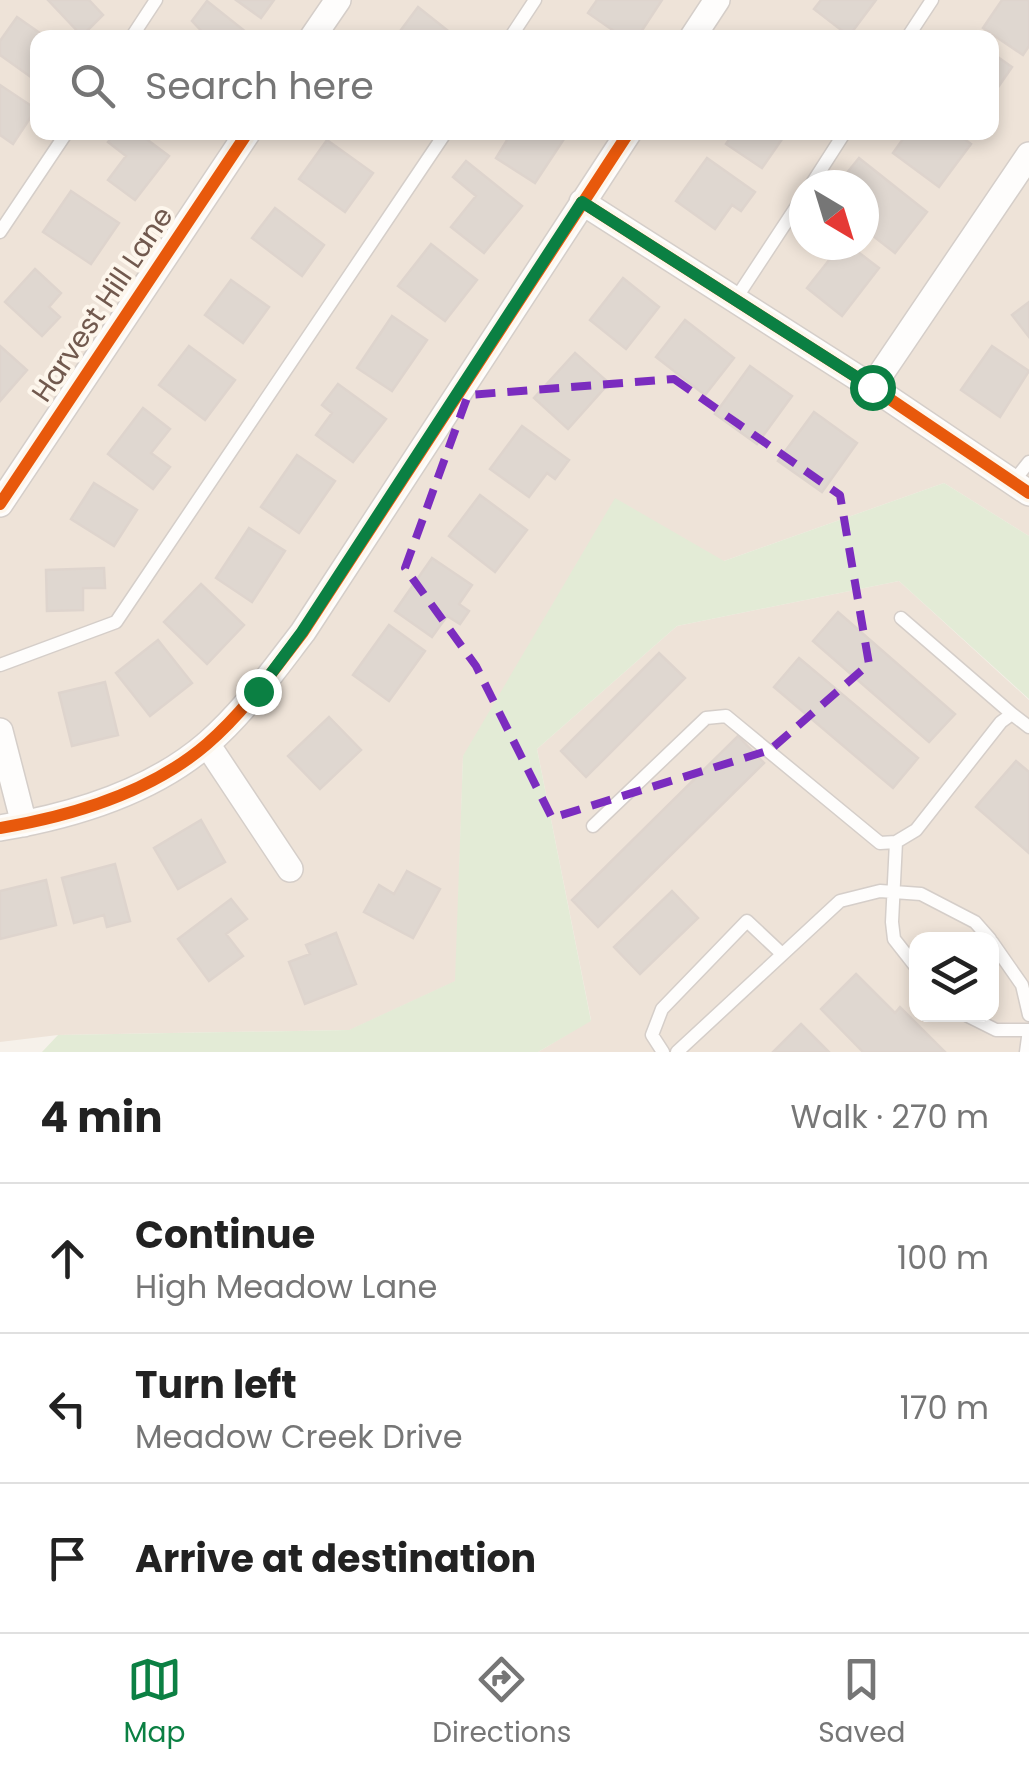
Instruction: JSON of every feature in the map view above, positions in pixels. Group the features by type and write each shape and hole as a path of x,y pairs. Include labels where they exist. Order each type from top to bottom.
{"street":[{"path":"317,30 338,0"},
{"path":"697,30 717,0"},
{"name":"Harvest Hill Lane","path":"0,504 243,140"},
{"path":"0,731 12,826 89,807 160,778 206,744 258,691 302,632 623,140"},
{"path":"872,387 1029,155"},
{"path":"582,202 1024,479"},
{"path":"206,744 290,869"}],"lane":[{"path":"136,30 156,0"},
{"path":"515,30 536,0"},
{"path":"912,30 932,0"},
{"path":"0,232 62,140"},
{"path":"0,665 116,622 441,140"},
{"path":"821,170 840,140"},
{"path":"735,300 789,218"},
{"path":"901,618 1029,727"},
{"path":"594,826 706,718 726,716 880,842 896,842 916,830 1001,722 1012,714"},
{"path":"896,842 892,922 894,939 909,958"},
{"path":"677,1052 840,900 880,891 920,894 975,922 983,932"},
{"path":"662,1052 652,1036 662,1009 748,920 781,953"},
{"path":"999,952 1022,985 1029,1015"},
{"path":"980,1022 996,1030 1029,1030 1026,1052"}],"highlighted area":[{"path":"674,379 840,495 869,664 770,750 552,818 476,666 405,568 468,395"}],"shaded area":[{"path":"0,0 1029,0 1029,536 944,483 724,561 463,756 456,981 350,1030 58,1035 0,1042"},
{"path":"899,581 1029,700 1029,1052 538,1052 591,1020 537,749 677,626"}],"green space":[{"path":"944,483 1029,536 1029,699 899,581 677,626 537,749 591,1021 538,1052 42,1052 58,1035 349,1030 455,981 463,756 615,498 724,561"}],"building":[{"path":"48,0 89,0 103,15 88,30 76,30"},
{"path":"236,0 274,0 261,18"},
{"path":"597,0 662,0 642,30 612,30 588,13"},
{"path":"821,0 876,0 854,30 841,30 814,9"},
{"path":"1002,0 1029,0 1029,46 1023,55 999,39 999,30 983,28"},
{"path":"207,1 243,30 200,30 192,21"},
{"path":"418,7 447,30 401,30"},
{"path":"17,17 36,30 30,30 30,76 0,55 0,41"},
{"path":"999,58 1012,67 999,86"},
{"path":"0,85 30,105 30,118 13,144 0,135"},
{"path":"148,140 169,156 135,200 108,180 126,156 108,142"},
{"path":"327,140 373,173 345,212 299,179"},
{"path":"507,140 563,140 535,183 496,158"},
{"path":"729,140 781,140 762,168 726,144"},
{"path":"902,140 966,140 971,144 939,187 893,153"},
{"path":"707,158 755,192 741,211 732,205 715,229 676,201"},
{"path":"859,158 874,170 849,170"},
{"path":"466,161 522,206 484,253 451,227 476,196 453,177"},
{"path":"879,174 927,212 895,253 879,241"},
{"path":"71,191 119,223 91,264 43,232"},
{"path":"275,208 324,245 302,276 252,238"},
{"path":"431,244 477,280 445,321 398,286"},
{"path":"829,260 869,260 879,268 842,316 807,288"},
{"path":"35,269 61,293 49,307 60,317 42,336 5,302"},
{"path":"623,278 659,307 626,349 590,320"},
{"path":"231,280 269,307 243,343 205,315"},
{"path":"1029,302 1029,337 1012,315"},
{"path":"392,316 427,340 392,391 357,368"},
{"path":"685,320 734,358 705,395 656,357"},
{"path":"0,346 27,370 0,401"},
{"path":"189,346 235,380 205,420 159,385"},
{"path":"992,346 1029,371 1000,417 961,390"},
{"path":"575,353 609,383 568,429 534,398"},
{"path":"750,366 792,396 757,444 715,414"},
{"path":"338,384 386,419 353,462 316,435 332,413 322,405"},
{"path":"143,408 170,429 151,453 170,467 153,489 108,454"},
{"path":"814,412 857,443 822,492 778,461"},
{"path":"522,426 569,460 555,479 547,473 529,497 490,469"},
{"path":"297,455 335,481 299,533 261,507"},
{"path":"94,483 137,510 114,546 71,519"},
{"path":"480,495 527,530 495,572 449,536"},
{"path":"249,528 285,551 252,602 216,578"},
{"path":"432,558 472,585 459,604 469,611 460,624 447,616 432,637 395,611"},
{"path":"104,568 105,588 83,588 83,610 47,611 46,570"},
{"path":"201,584 244,625 207,664 164,622"},
{"path":"838,612 955,714 929,742 813,641"},
{"path":"389,625 425,651 389,701 353,675"},
{"path":"158,640 192,683 150,716 116,673"},
{"path":"659,653 685,678 586,777 561,751"},
{"path":"799,658 918,758 893,788 774,687"},
{"path":"105,682 118,735 72,746 59,693"},
{"path":"329,717 361,750 320,789 288,756"},
{"path":"738,736 764,763 598,927 572,900"},
{"path":"1016,761 1029,772 1029,853 976,807"},
{"path":"201,820 225,862 178,889 154,848"},
{"path":"115,864 130,921 107,927 104,915 74,923 62,878"},
{"path":"407,871 440,889 413,938 364,912 379,885 394,894"},
{"path":"46,880 56,925 0,939 0,891"},
{"path":"672,891 698,918 640,974 614,947"},
{"path":"231,899 247,919 226,934 243,956 209,981 178,939"},
{"path":"336,933 356,984 305,1004 289,962 310,954 306,945"},
{"path":"856,974 895,1013 900,1007 909,1016 909,1022 915,1022 945,1052 863,1052 821,1009"},
{"path":"801,1024 829,1052 773,1052"}],"cycle path":[{"path":"0,504 243,140"},
{"path":"0,828 82,809 161,776 207,744 258,691 303,632 624,140"},
{"path":"582,202 872,387 1029,493"}],"route":[{"path":"258,691 302,632 582,202 872,387"}]}
